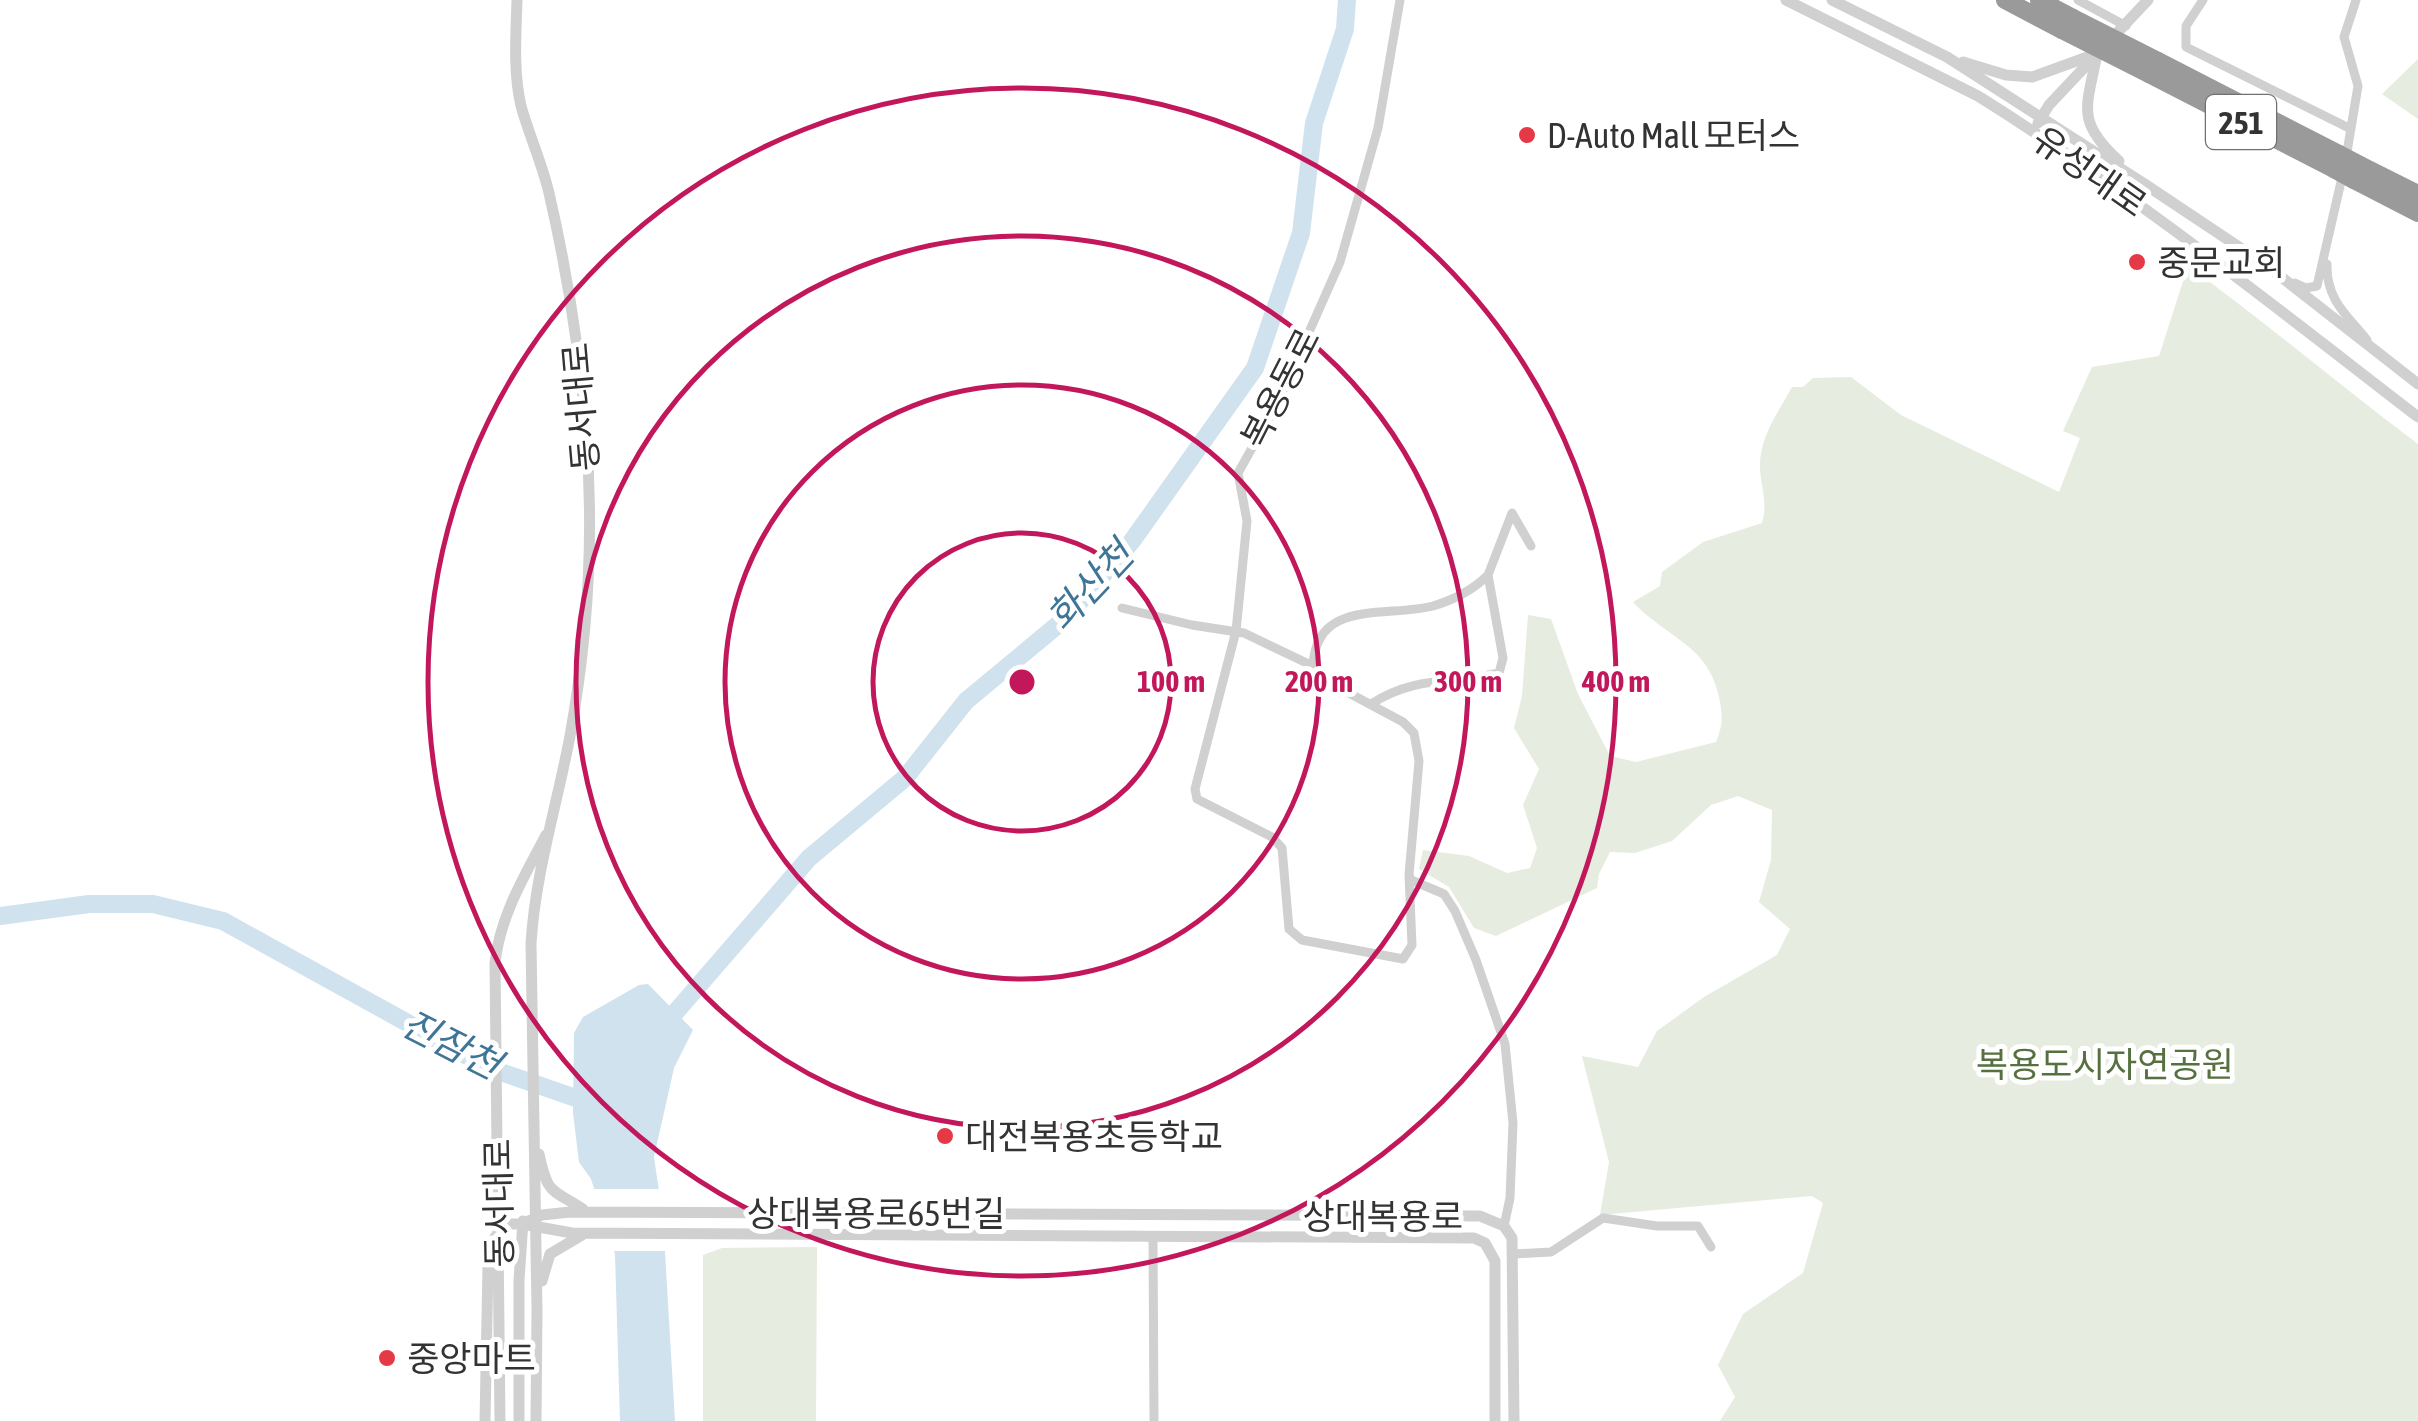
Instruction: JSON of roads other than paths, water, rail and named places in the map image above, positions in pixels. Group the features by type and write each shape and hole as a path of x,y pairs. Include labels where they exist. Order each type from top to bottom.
{"highway":[{"name":"251","path":"2005,0 2071,16"},
{"name":"251","path":"2039,0 2153,68 2336,162 2418,194"},
{"name":"251","path":"2357,172 2418,212"}],"street":[{"name":"동서대로","path":"517,0 517,85 549,190 578,354 586,434 587,600 580,670 555,818 533,908 534,1193 519,1421"},
{"name":"복용동로","path":"1400,0 1378,128 1340,262 1278,400 1238,472 1247,521 1236,631 1200,769 1197,798 1272,837 1282,848 1289,929 1302,940 1403,959 1412,944 1408,875"},
{"name":"유성대로","path":"1786,0 1978,96 2033,131 2143,206 2418,416"},
{"name":"유성대로","path":"1832,0 1947,57 2146,185 2266,265 2418,384"},
{"path":"2033,131 2050,105 2148,0"},
{"path":"2204,0 2186,26 2186,47 2351,129"},
{"path":"2266,265 2297,284 2311,289 2316,286 2328,246 2358,86 2344,37 2356,0"},
{"path":"2071,16 2126,26"},
{"path":"1947,57 2006,75 2032,78 2097,54"},
{"path":"2097,54 2086,116 2100,143 2146,185"},
{"path":"2328,246 2327,280 2331,294 2376,350"},
{"path":"1372,704 1438,680 1499,674 1504,658 1488,575 1512,513 1531,546"},
{"path":"1313,666 1314,647 1320,634 1333,624 1353,615 1430,606 1456,598 1488,575"},
{"path":"1122,608 1192,626 1236,631 1313,666 1328,679 1404,722 1414,733 1420,778 1408,875 1411,880 1444,894 1455,911 1504,1044 1513,1124 1510,1198 1504,1226"},
{"name":"동서대로","path":"500,1421 495,963 508,907 555,818"},
{"path":"534,1135 547,1184 562,1200 586,1212"},
{"name":"상대복용로65번길","path":"530,1223 570,1212 1182,1216"},
{"name":"상대복용로","path":"1182,1216 1480,1216 1504,1226 1512,1238 1514,1254 1514,1421"},
{"path":"1514,1254 1551,1252 1603,1218 1657,1226 1698,1226 1711,1248"},
{"path":"484,1421 488,1266 498,1224 530,1223 538,1310 536,1421"},
{"name":"상대복용로65번길","path":"530,1223 578,1235 690,1232 1182,1236"},
{"path":"538,1310 546,1260 578,1235"},
{"path":"1153,1236 1154,1421"},
{"name":"상대복용로","path":"1182,1236 1474,1238 1485,1243 1495,1261 1495,1421"}],"water":[{"path":"648,984 693,1030 674,1068 654,1157 663,1219 675,1421 620,1421 615,1254 591,1179 579,1162 573,1113 574,1033 583,1017 639,985"}],"waterway":[{"name":"화산천","path":"661,1029 809,858 905,778 966,701 1066,618 1132,541 1255,368 1301,233 1314,123 1345,29 1347,0"},
{"name":"진잠천","path":"0,916 89,904 153,904 223,921 489,1068 593,1104"}],"place":[{"name":"D-Auto Mall 모터스","path":"1527,135"},
{"name":"중문교회","path":"2137,262"},
{"name":"대전복용초등학교","path":"945,1136"},
{"name":"중앙마트","path":"387,1358"}],"park label":[{"name":"복용도시자연공원","path":"2105,1064"}]}
